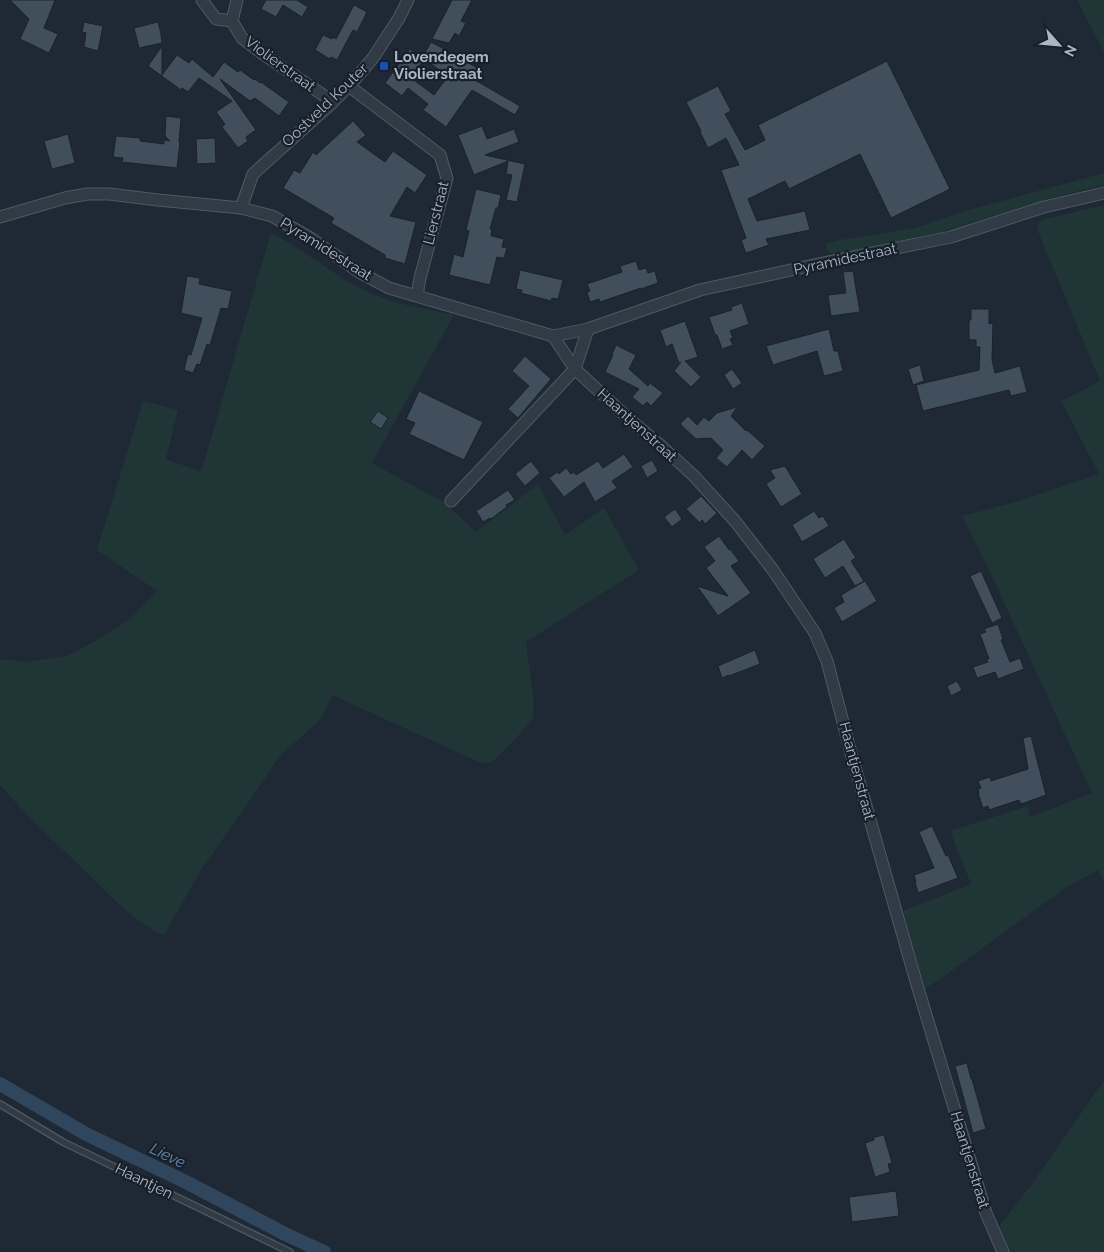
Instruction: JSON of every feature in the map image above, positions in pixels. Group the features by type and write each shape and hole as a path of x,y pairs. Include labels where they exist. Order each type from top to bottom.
{"street":[{"path":"202,0 216,18 232,21 237,0"},
{"name":"Oostveld Kouter","path":"241,208 253,174 349,86 373,58 408,0"},
{"name":"Violierstraat","path":"232,21 242,38 332,103"},
{"name":"Lierstraat","path":"349,86 440,155 447,178 417,295"},
{"name":"Pyramidestraat","path":"0,217 65,198 87,194 109,194 241,208 272,216 312,239 359,272 389,288 553,336 588,329 700,290 951,237 1044,207 1104,193"},
{"path":"451,502 575,369 588,329"},
{"name":"Haantjenstraat","path":"553,336 575,369 693,475 735,521 772,570 815,633 827,661 851,754 909,957 986,1213 1003,1252"}],"lane":[{"name":"Haantjen","path":"0,1104 63,1142 290,1252"}],"green space":[{"path":"1077,0 1104,0 1104,52"},
{"path":"1104,173 1104,185 1051,198 937,233 836,254 828,252 826,249 825,244 915,228 965,211"},
{"path":"1104,205 1104,882 1098,870 1065,888 925,989 903,911 971,884 950,831 1028,806 1030,817 1092,793 983,557 962,516 1016,502 1099,474 1061,401 1100,381 1037,229 1041,220"},
{"path":"271,232 345,280 368,292 398,303 454,315 372,463 445,503 476,532 538,484 565,535 604,508 639,570 526,642 534,702 533,719 492,762 481,763 332,695 322,718 281,755 200,872 164,935 142,923 121,906 0,785 0,659 26,662 67,656 99,639 131,618 157,591 97,550 143,401 178,410 166,459 201,472"},
{"path":"1104,1080 1104,1252 1007,1252 996,1230 1032,1184"}],"building":[{"path":"10,0 55,0 44,28 58,34 49,53 20,39 29,19"},
{"path":"266,0 297,0 308,7 302,17 283,5 276,17 261,9"},
{"path":"452,0 472,0 461,21 466,23 459,36 455,33 449,43 432,39"},
{"path":"354,5 367,12 357,32 353,30 337,60 331,57 330,59 315,50 323,35 336,39"},
{"path":"84,22 103,26 98,51 84,47 86,33 82,32"},
{"path":"158,22 162,43 139,48 134,28"},
{"path":"431,42 446,50 443,55 462,66 465,61 481,70 475,80 520,106 515,115 472,90 446,127 423,110 428,104 408,88 402,96 385,83 410,49 422,58","holes":["424,59 448,76 434,95 411,78"]},
{"path":"162,46 162,75 177,55 189,63 192,59 213,77 224,62 238,72 240,70 254,80 261,82 289,102 279,116 255,98 250,101 220,79 256,130 246,137 248,141 238,148 222,127 225,124 216,112 232,101 199,78 188,92 182,88 181,90 148,66"},
{"path":"887,61 950,189 891,218 860,154 789,189 785,181 748,199 757,221 805,211 810,230 766,239 769,245 746,253 741,240 746,238 721,170 739,165 726,138 708,148 686,102 718,86 731,111 725,114 745,150 765,140 758,125"},
{"path":"166,116 181,118 177,168 122,162 123,158 113,157 116,136 140,138 140,141 164,144 164,140 170,141 165,136"},
{"path":"353,121 366,135 357,142 385,162 393,151 427,175 415,193 407,187 390,216 416,222 405,264 385,258 385,255 331,223 334,218 283,188 294,170 300,173 313,152 316,155"},
{"path":"482,126 487,139 514,129 519,142 485,155 525,164 517,202 506,200 512,175 506,174 508,161 474,175 458,135"},
{"path":"68,134 75,163 52,169 44,141"},
{"path":"215,138 216,163 197,164 196,139"},
{"path":"476,189 501,195 490,229 492,229 491,236 504,239 502,247 507,248 504,258 497,257 490,285 449,275 454,254 463,257 469,231 466,230"},
{"path":"636,261 639,270 646,268 648,273 655,271 658,283 600,302 599,299 590,302 587,292 590,291 587,284 622,272 620,266"},
{"path":"520,270 563,280 558,299 552,298 551,301 521,293 522,290 516,289"},
{"path":"853,271 860,312 831,316 828,295 846,293 843,272"},
{"path":"187,276 200,278 199,284 232,291 228,309 221,308 210,345 207,344 200,365 197,364 193,373 184,370 188,354 191,355 202,318 181,313"},
{"path":"742,303 749,324 730,331 733,338 730,339 733,345 722,349 709,317 732,310 731,307"},
{"path":"971,309 989,309 989,324 993,323 992,360 995,373 1020,366 1027,392 1011,396 1009,390 923,411 916,385 979,370 980,347 976,347 976,340 969,340"},
{"path":"685,321 698,357 685,361 701,377 691,387 674,371 681,362 679,363 672,344 666,347 660,330"},
{"path":"829,329 834,351 838,351 843,371 824,376 817,351 773,365 766,346"},
{"path":"616,345 636,355 629,369 648,386 650,383 663,393 651,406 647,402 643,406 632,397 639,389 605,372"},
{"path":"525,356 551,379 518,418 508,409 529,386 512,371"},
{"path":"920,365 924,381 913,385 908,369"},
{"path":"732,369 742,383 733,389 724,375"},
{"path":"419,391 483,422 464,460 409,434 415,423 406,419"},
{"path":"737,407 731,416 765,446 752,460 742,450 727,467 716,458 723,450 711,438 696,439 680,424 688,416 697,425 704,417 709,421 717,413"},
{"path":"378,411 388,418 381,429 370,422"},
{"path":"624,454 633,467 612,481 617,488 595,502 584,482 564,497 549,478 557,472 559,474 566,468 571,474 574,472 576,475 598,461 603,468"},
{"path":"652,460 658,471 647,478 641,466"},
{"path":"531,461 540,473 525,486 515,474"},
{"path":"785,466 802,494 781,507 766,484 775,478 770,470"},
{"path":"508,490 515,500 506,505 507,507 491,519 483,522 476,511"},
{"path":"701,496 717,513 705,524 702,520 700,523 686,509"},
{"path":"675,509 682,519 672,527 664,517"},
{"path":"814,511 819,518 823,516 829,526 802,542 792,525"},
{"path":"719,536 739,561 731,566 751,593 718,616 697,586 728,596 706,568 715,561 704,547"},
{"path":"844,539 856,558 851,561 864,581 855,586 843,566 825,578 813,559"},
{"path":"981,571 1002,618 992,623 970,576"},
{"path":"865,581 877,601 842,622 834,608 844,602 841,595"},
{"path":"998,624 1003,639 1001,640 1010,662 1020,658 1024,669 998,679 995,672 977,678 973,667 988,662 986,659 989,659 980,634 986,632 984,629"},
{"path":"755,650 760,664 722,678 718,666"},
{"path":"957,681 962,690 951,696 947,686"},
{"path":"1031,736 1046,795 1021,804 1019,800 989,810 988,806 983,808 978,793 978,789 981,788 978,781 990,777 991,781 1028,769 1023,738"},
{"path":"932,826 958,878 918,893 914,875 934,868 919,832"},
{"path":"967,1063 986,1129 973,1133 955,1066"},
{"path":"884,1135 892,1163 888,1164 890,1172 875,1177 865,1143 874,1140 874,1137"},
{"path":"896,1191 899,1216 852,1222 849,1197"}],"waterway":[{"name":"Lieve","path":"0,1084 86,1134 324,1252"}],"place":[{"name":"Lovendegem Violierstraat","path":"384,66"}]}
